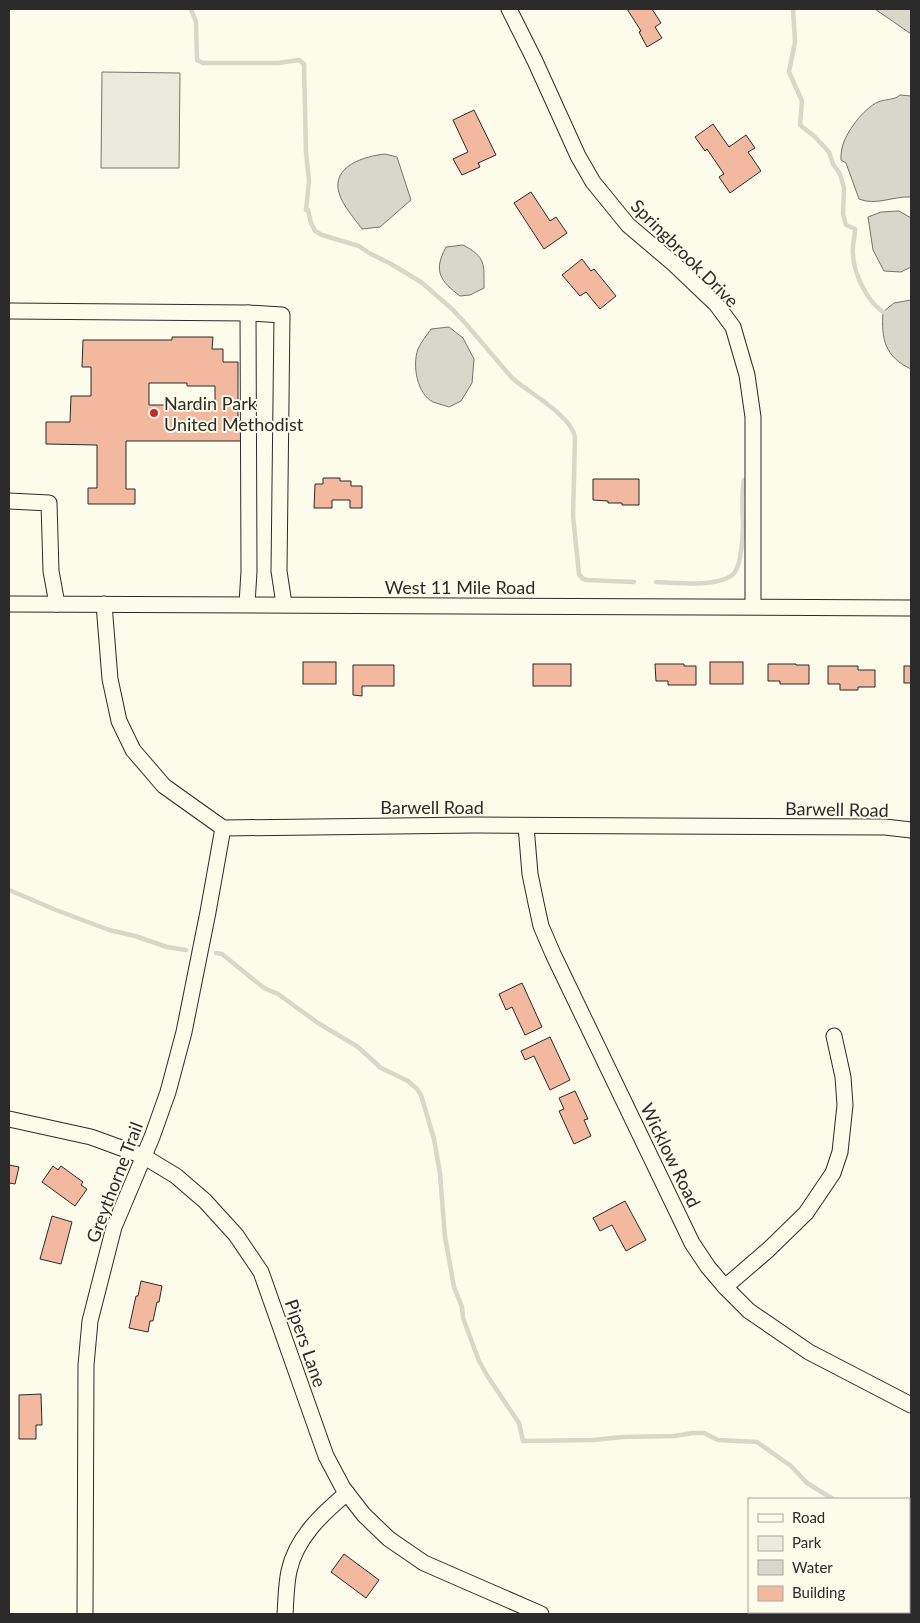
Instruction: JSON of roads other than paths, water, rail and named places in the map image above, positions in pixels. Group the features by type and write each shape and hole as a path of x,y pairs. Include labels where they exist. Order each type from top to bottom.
{"street":[{"name":"Springbrook Drive","path":"509,9 592,182 628,225 674,264 716,304 733,327 747,375 753,417 753,606"},
{"path":"9,312 248,313 282,315 279,571 284,604"},
{"path":"247,604 249,571 248,313"},
{"path":"9,500 49,503 51,571 57,604"},
{"name":"West 11 Mile Road","path":"9,604 911,608"},
{"path":"104,604 110,679 119,720 133,750 164,786 223,828"},
{"name":"Barwell Road","path":"223,828 526,826 886,827 911,830"},
{"name":"Wicklow Road","path":"526,826 530,874 541,926 692,1243 725,1287 749,1311 810,1352 911,1405"},
{"name":"Greythorne Trail","path":"85,1614 86,1365 90,1321 114,1227 168,1092 184,1032 223,828"},
{"path":"725,1287 768,1250 806,1213 832,1173 840,1152 846,1105 843,1077 834,1036"},
{"name":"Pipers Lane","path":"9,1119 91,1137 144,1156 176,1176 205,1201 236,1235 261,1272 326,1456 347,1493 364,1515 389,1539 424,1563 540,1614"},
{"path":"286,1614 289,1571 294,1554 307,1532 347,1493"}],"water":[{"path":"875,9 911,9 911,34"},
{"path":"900,95 911,96 911,197 872,202 859,199 846,163 841,160 844,142 851,128 861,115 878,102"},
{"path":"385,154 397,157 411,200 380,227 362,229 343,203 338,184 340,176 345,169 360,160"},
{"path":"899,211 911,218 911,267 901,272 884,271 873,250 868,217 881,212"},
{"path":"463,245 476,253 482,262 484,288 470,295 460,296 443,280 439,269 446,247"},
{"path":"911,300 911,369 895,359 886,346 883,331 883,312 894,303"},
{"path":"449,327 463,338 474,359 472,383 461,401 449,407 433,402 423,393 417,378 416,356 422,341 431,329"}],"waterway":[{"path":"191,9 196,22 197,60 203,63 278,63 299,60 304,64 306,152 309,181 306,210 308,210 315,231 322,235 359,246 421,282 452,309 512,378 566,421 575,437 573,516 579,574 583,579 587,580 634,582"},
{"path":"793,9 795,42 789,72 802,101 800,125 829,152 833,164 840,174 844,188 843,214 846,225 855,229 853,252 856,272 874,304 887,314"},
{"path":"656,582 710,582 729,577 735,572 739,563 742,543 744,480"},
{"path":"9,890 109,930 135,936 167,947 186,950"},
{"path":"216,953 222,954 264,988 278,994 318,1023 358,1047 381,1068 408,1081 421,1095 434,1139 440,1174 445,1237 454,1287 462,1307 463,1318 479,1361 519,1423 523,1441 593,1440 704,1433 718,1440 757,1442 791,1466 807,1483 831,1498"}],"place":[{"name":"Nardin Park United Methodist","path":"154,413"}]}
